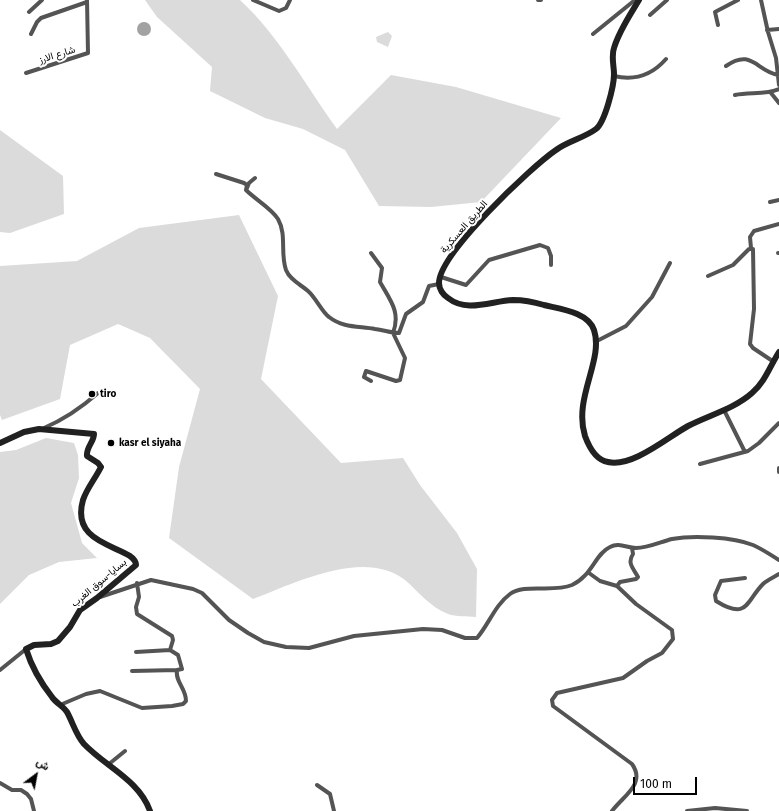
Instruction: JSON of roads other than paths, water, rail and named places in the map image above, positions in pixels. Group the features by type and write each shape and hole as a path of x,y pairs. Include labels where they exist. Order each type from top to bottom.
{"main road":[{"name":"الطريق العسكرية","path":"439,284 446,263 460,244 518,183 555,150 590,132 601,123 614,76 614,46 639,0"},
{"path":"439,284 443,295 460,304 476,306 518,300 536,302 585,318 592,326 595,342 594,361 582,409 587,440 595,455 604,461 618,463 638,456 687,427 744,399 755,390 779,352"},
{"name":"بسايا-سوق الغرب","path":"0,444 24,432 44,428 94,434 87,451 87,456 101,467 83,501 82,513 84,524 91,536 127,555 136,562 132,570 80,610 70,627 58,640 51,644 34,645 26,649"},
{"path":"26,649 34,668 50,694 67,712 80,739 136,789 150,811"}],"street":[{"path":"29,12 42,0"},
{"path":"253,0 279,11 286,8 290,0"},
{"path":"593,34 635,0"},
{"path":"650,15 667,0"},
{"path":"718,25 715,12 738,0"},
{"path":"761,0 767,30 776,58 779,85"},
{"path":"30,34 41,18 87,1"},
{"name":"شارع الارز","path":"26,74 88,53 87,1"},
{"path":"767,30 779,29"},
{"path":"614,76 633,78 644,76 666,58"},
{"path":"726,66 738,60 747,59 778,75"},
{"path":"735,95 748,93 771,93 779,89"},
{"path":"771,93 779,103"},
{"path":"216,174 241,181 247,186 246,190 278,220 284,239 283,249 287,271 292,278 320,303 328,317 346,326 373,328 399,333 402,330 407,312 423,302 428,287 439,284"},
{"path":"246,190 249,183 255,178"},
{"path":"770,202 779,200"},
{"path":"774,362 753,348 750,344 754,309 752,276 753,251 750,248 750,237 754,231 779,224"},
{"path":"441,277 466,285 489,260 540,245 548,248 551,256 551,265"},
{"path":"708,276 733,265 750,248"},
{"path":"370,381 364,377 366,371 396,381 400,380 405,358 393,333 397,323 391,299 380,282 382,268 371,252"},
{"path":"595,342 626,326 652,297 670,263"},
{"path":"44,428 60,422 98,393"},
{"path":"724,410 745,452"},
{"path":"700,464 745,452 759,443 779,423"},
{"path":"97,598 121,591 138,583 151,580 194,589 207,598 229,620 257,639 286,647 309,648 354,636 423,629 442,630 465,638 477,638 501,604 511,593 523,589 548,590 568,586 589,573 596,561 609,547 620,545 639,548 686,538 732,540 753,545 779,560"},
{"path":"617,586 620,582 636,579 638,577 630,565 633,554 632,548"},
{"path":"589,573 600,581 617,586 636,604 672,630 673,639 670,646 662,653 647,661 623,678 557,693 552,700 553,706 632,764 636,770 638,776 633,787 612,811"},
{"path":"745,578 721,582 715,595 716,601 730,607 743,609 750,605 763,584 779,574"},
{"path":"138,583 139,597 136,607 137,614 172,636 173,640 170,650"},
{"path":"0,670 26,649"},
{"path":"132,671 182,669 178,655 170,650 136,652"},
{"path":"60,705 86,694 100,691 142,708 183,704 186,701 186,695 185,690 177,680 177,670"},
{"path":"109,764 125,751"},
{"path":"0,783 12,790 21,790 27,794 31,799 34,811"},
{"path":"317,785 330,794 334,811"},
{"path":"687,811 715,808 747,811"}],"place":[{"name":"tiro","path":"92,394"},
{"name":"kasr el siyaha","path":"111,443"}]}
